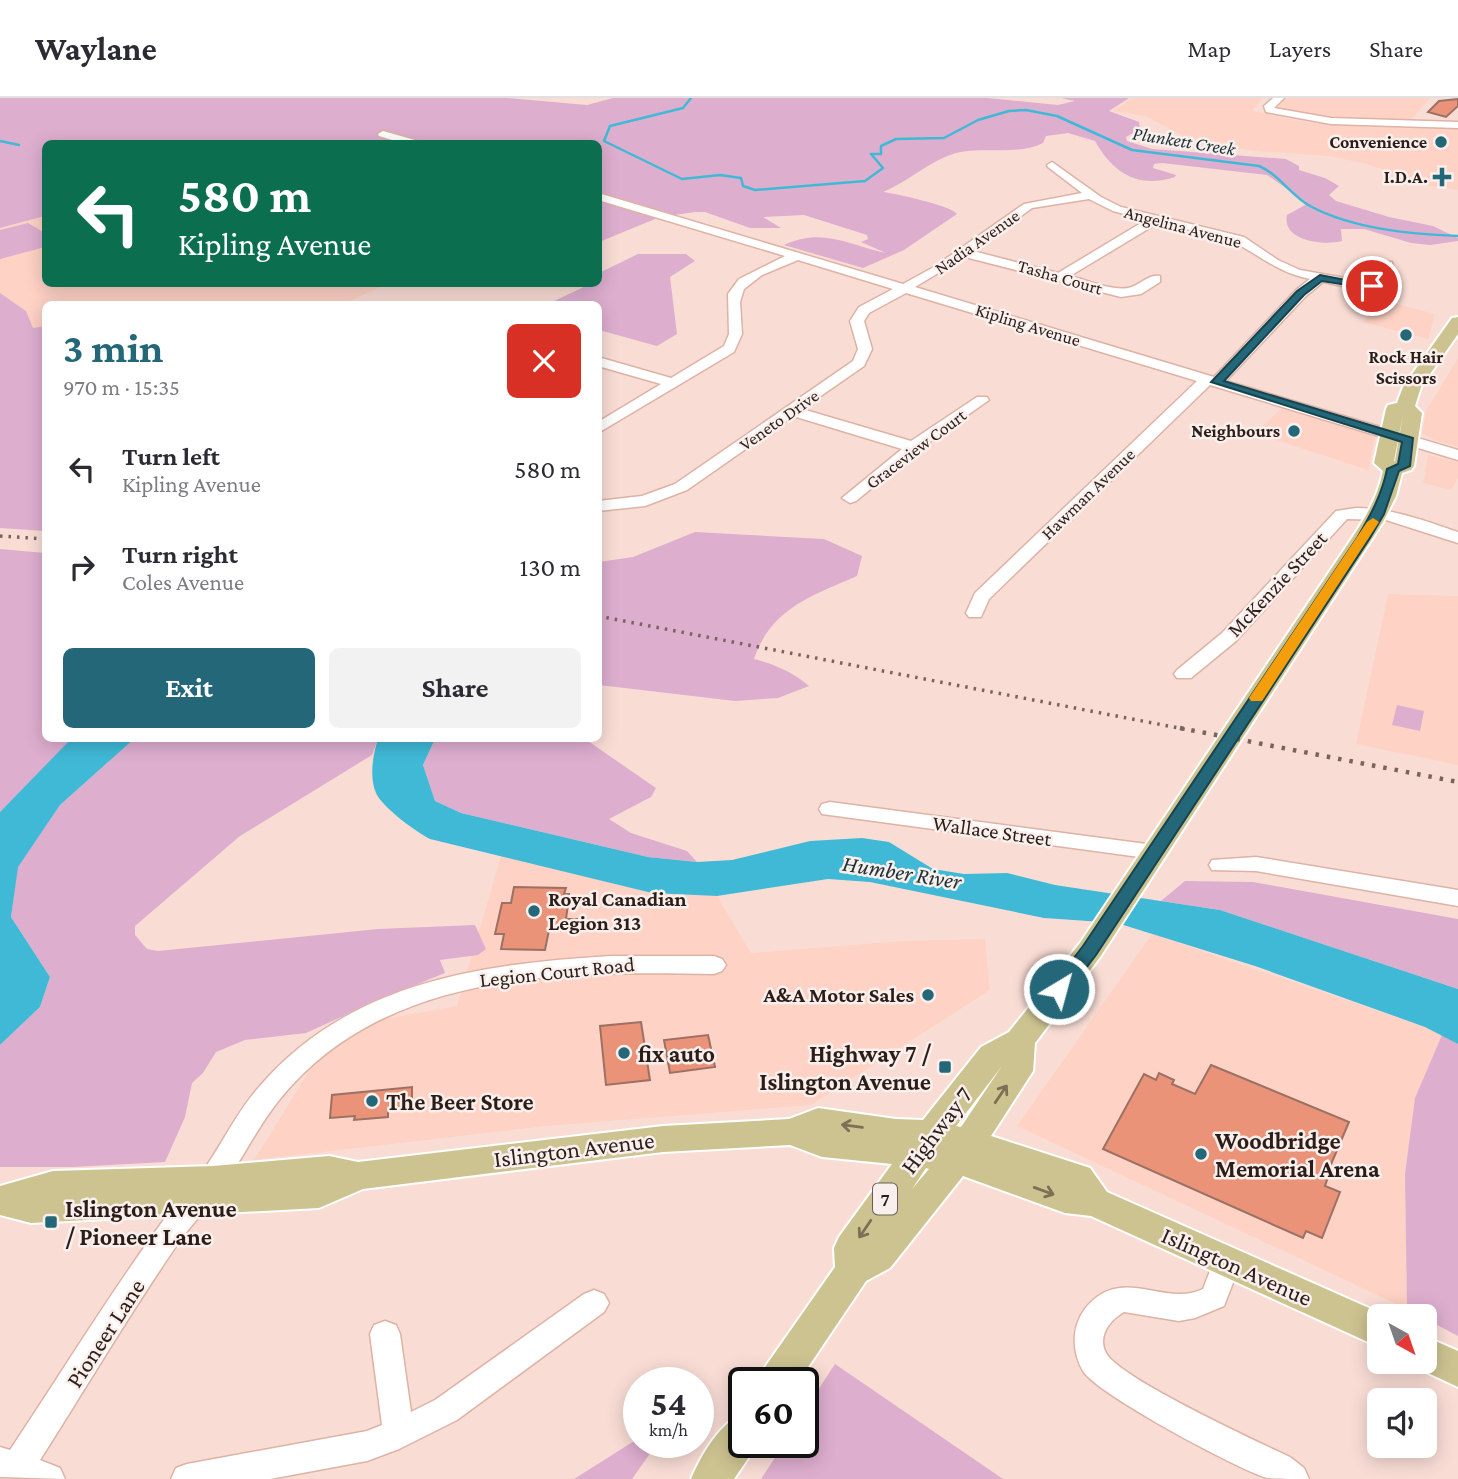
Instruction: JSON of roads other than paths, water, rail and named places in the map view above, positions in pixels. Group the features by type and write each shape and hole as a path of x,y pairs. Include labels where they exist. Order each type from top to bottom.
{"main road":[{"name":"Highway 7","path":"1409,440 1404,466 1393,469 1384,463 1395,409 1405,408 1412,387 1458,322"},
{"path":"1405,408 1413,414 1409,440"},
{"name":"Highway 7","path":"853,1270 852,1248 925,1143 992,1055 1020,1040 1090,950 1378,514 1391,484 1393,469"},
{"name":"Highway 7","path":"787,1367 853,1270 877,1257 962,1151 1017,1071 1020,1040"},
{"name":"Islington Avenue","path":"0,1200 32,1209 205,1190 319,1194 358,1176 663,1139 792,1132 822,1144 925,1143 962,1151 1065,1199 1095,1202 1367,1326"},
{"path":"1437,1360 1458,1370"},
{"path":"711,1479 728,1455"}],"street":[{"path":"1279,98 1269,106 1270,110 1307,118 1458,125"},
{"path":"383,134 404,140"},
{"name":"Angelina Avenue","path":"1052,165 1092,195 1117,209 1240,240 1279,266 1320,278 1372,286 1388,272 1388,265"},
{"name":"Nadia Avenue","path":"905,288 938,271 1028,206 1092,195"},
{"name":"Kipling Avenue","path":"602,198 1458,455"},
{"path":"1060,277 1156,219"},
{"name":"Tasha Court","path":"962,253 1121,293 1136,291 1155,279"},
{"path":"602,427 734,343 737,332 734,298 739,286 747,279 797,256"},
{"name":"Hawman Avenue","path":"975,613 981,597 1320,278"},
{"name":"Veneto Drive","path":"602,506 632,503 671,492 792,411 862,360 865,349 858,328 859,317 868,307 905,288"},
{"path":"602,362 673,383"},
{"name":"Graceview Court","path":"850,498 913,447 982,400"},
{"path":"792,411 913,447"},
{"name":"McKenzie Street","path":"1184,674 1229,637 1337,520 1353,513 1378,514"},
{"path":"1378,514 1458,538"},
{"name":"Wallace Street","path":"830,809 1149,861"},
{"path":"1220,865 1256,864 1458,898"},
{"name":"Legion Court Road","path":"205,1190 247,1121 294,1067 330,1038 380,1010 421,994 506,973 654,963 714,965"},
{"name":"Pioneer Lane","path":"49,1479 8,1465 171,1233 205,1190"},
{"path":"1227,1262 1214,1297 1195,1306 1172,1308 1152,1300 1126,1298 1109,1305 1093,1318 1089,1340 1095,1363 1126,1388 1279,1468 1293,1479"},
{"path":"187,1479 367,1446 399,1434 446,1410 594,1303"},
{"path":"385,1334 399,1434"}],"water":[{"path":"68,742 131,742 60,805 18,867 11,917 50,977 40,1007 0,1045 0,812"},
{"name":"Humber River","path":"377,742 434,742 423,765 435,801 461,813 648,857 697,862 732,860 810,841 862,838 889,842 933,869 964,874 1007,873 1055,885 1220,910 1458,989 1458,1044 1425,1027 1255,966 1117,923 1044,918 870,882 828,879 717,896 652,893 430,839 408,825 379,799 373,780"}],"waterway":[{"name":"Plunkett Creek","path":"691,98 683,108 610,126 604,141 682,179 720,175 741,178 743,186 755,190 865,181 883,168 871,154 881,154 881,146 896,139 944,138 978,120 1009,111 1026,110 1057,116 1132,150 1259,166 1273,174 1310,206 1345,220 1401,232 1458,236"},
{"path":"0,141 19,145"}],"railway":[{"path":"0,536 42,539"},
{"path":"602,617 1189,730"},
{"path":"1180,728 1458,782"}],"place":[{"name":"Convenience","path":"1441,142"},
{"name":"I.D.A.","path":"1442,177"},
{"name":"Rock Hair Scissors","path":"1406,335"},
{"name":"Neighbours","path":"1294,431"},
{"name":"Royal Canadian Legion 313","path":"534,911"},
{"name":"A&A Motor Sales","path":"928,995"},
{"name":"fix auto","path":"624,1053"},
{"name":"Highway 7 / Islington Avenue","path":"945,1067"},
{"name":"The Beer Store","path":"372,1101"},
{"name":"Woodbridge Memorial Arena","path":"1201,1154"},
{"name":"Islington Avenue / Pioneer Lane","path":"51,1222"}]}
